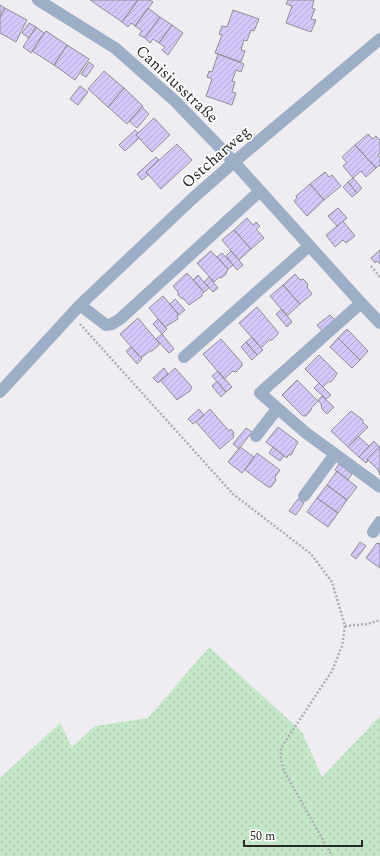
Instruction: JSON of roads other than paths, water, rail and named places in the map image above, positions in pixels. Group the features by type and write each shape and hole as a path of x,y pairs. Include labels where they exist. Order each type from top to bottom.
{"street":[{"name":"Canisiusstraße","path":"38,0 115,48 175,101 234,162 360,303 380,323"},
{"name":"Ostcharweg","path":"0,392 71,314 192,199 380,39"},
{"path":"80,305 106,325 116,322 260,191"},
{"path":"184,357 309,246"},
{"path":"360,303 260,393 306,433 380,487"},
{"path":"256,436 277,409"},
{"path":"304,496 335,454"}]}
